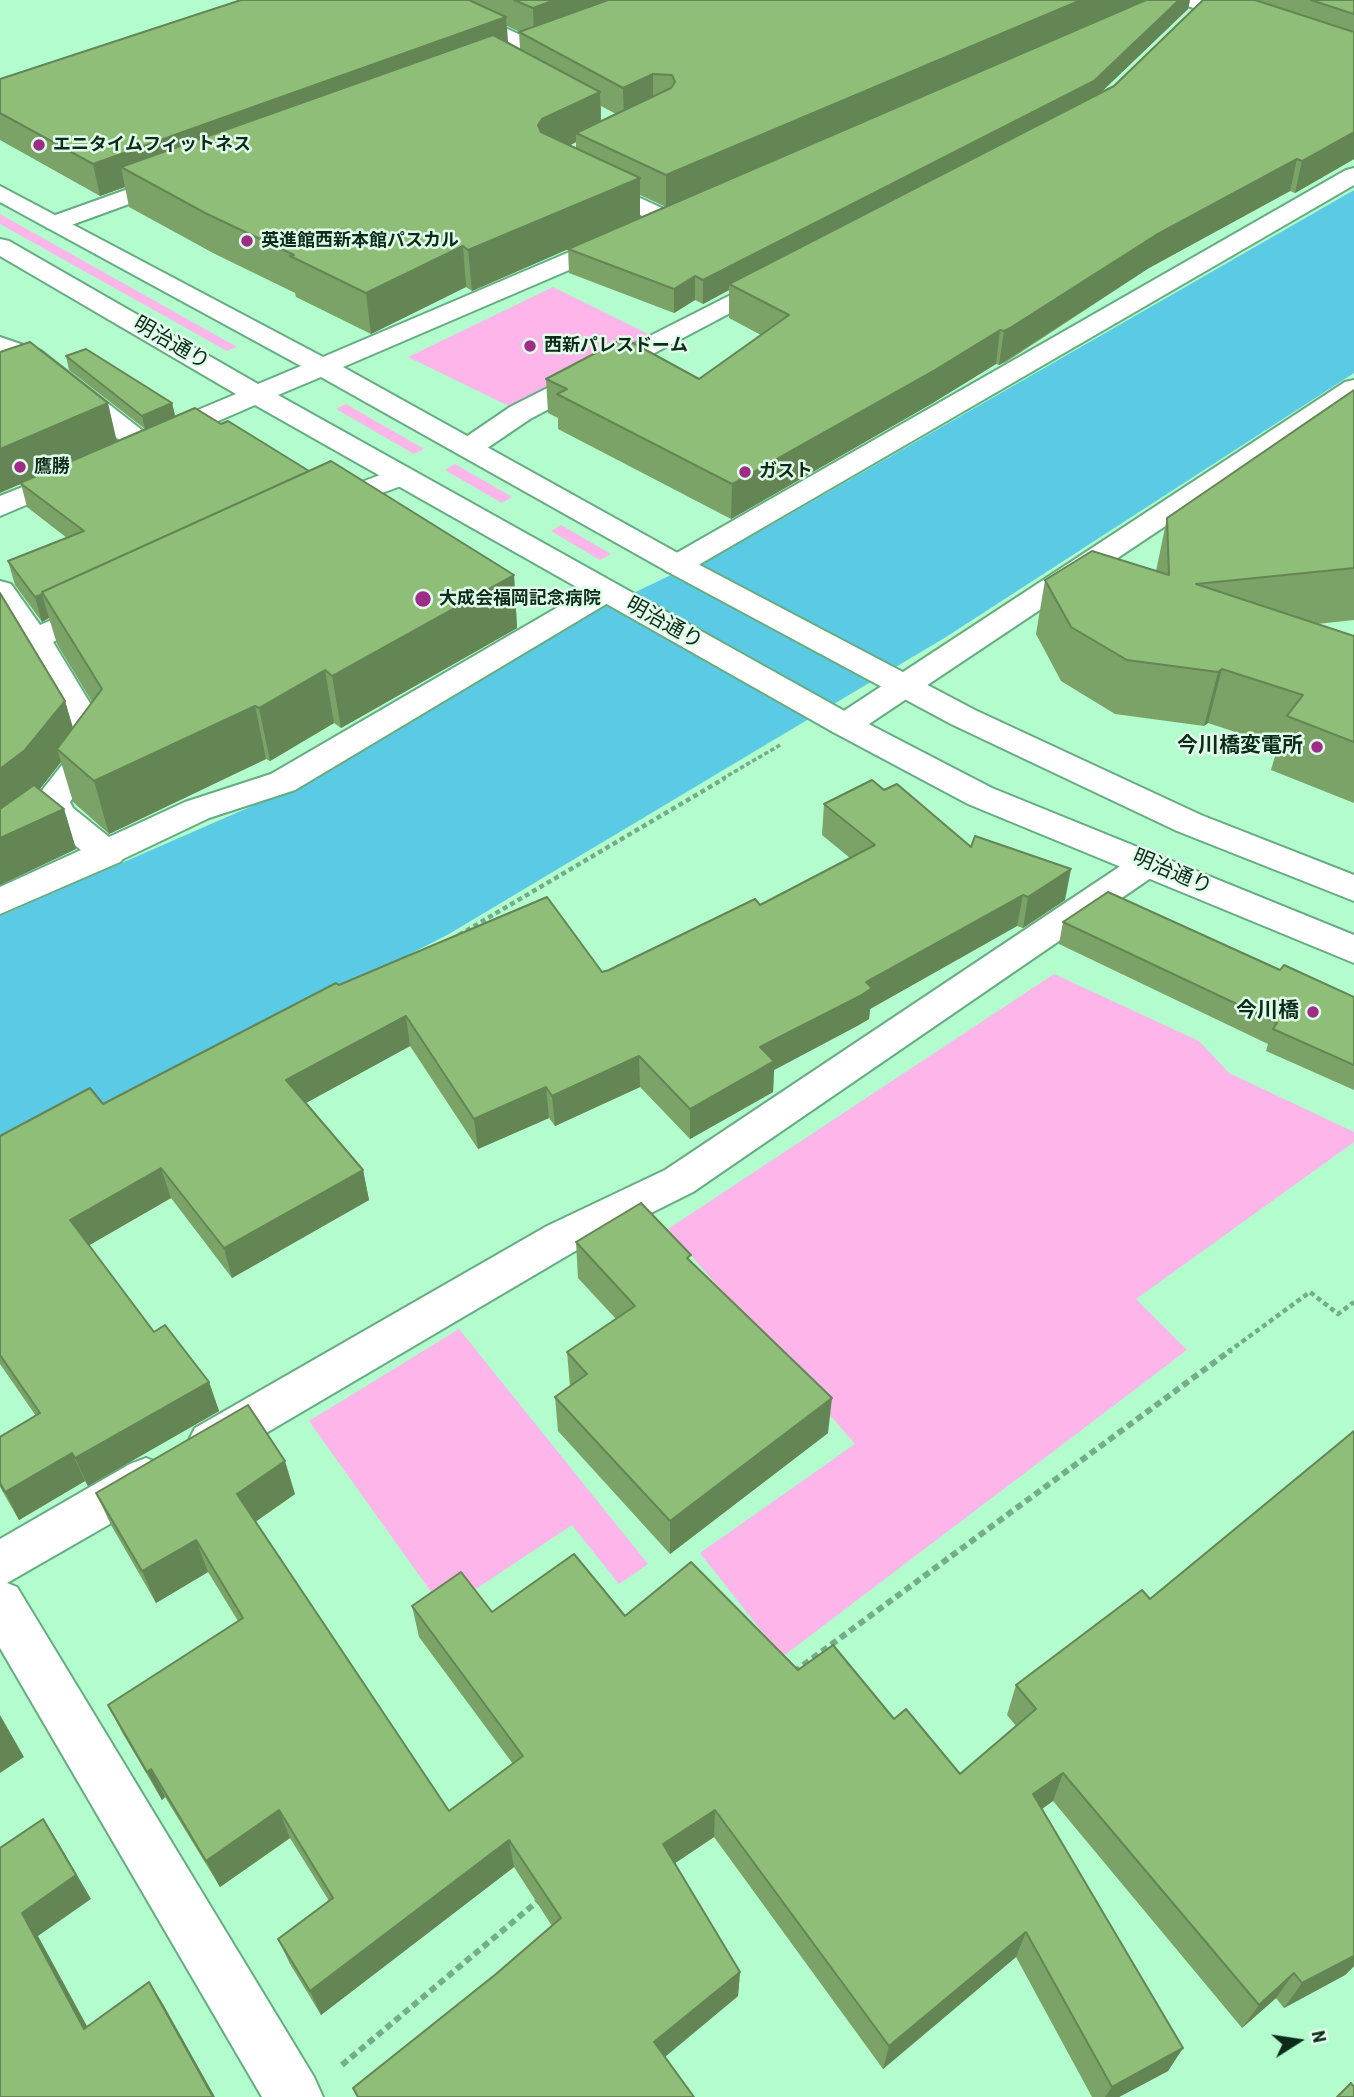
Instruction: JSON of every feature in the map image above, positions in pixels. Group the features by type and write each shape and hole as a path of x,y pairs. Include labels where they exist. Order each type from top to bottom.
{"street":[{"path":"428,0 531,47"},
{"path":"1186,24 1202,2 1267,26"},
{"path":"507,56 555,38"},
{"path":"55,223 197,171"},
{"path":"566,171 667,219"},
{"path":"679,566 1354,175"},
{"path":"0,193 470,447 679,566 963,717 1189,823 1354,890"},
{"path":"0,345 32,357 130,450 692,208"},
{"name":"明治通り","path":"0,246 399,477 845,725 980,796 1149,863 1354,950"},
{"path":"470,447 520,413 792,270"},
{"path":"845,725 897,680 1354,388"},
{"path":"0,507 95,465"},
{"path":"303,515 399,477"},
{"path":"0,590 35,639 97,743 52,801 0,840"},
{"path":"0,902 108,854 197,810 283,782 607,591"},
{"path":"35,639 120,600"},
{"path":"52,801 61,816 108,854"},
{"path":"0,1564 562,1238 679,1181 1149,863"},
{"path":"0,1603 315,2084"}],"path":[{"path":"452,939 780,745"},
{"path":"785,1678 1310,1292 1338,1314 1354,1301"},
{"path":"315,2084 545,1894"}],"shaded area":[{"path":"0,214 237,347 227,351 0,224"},
{"name":"西新パレスドーム","path":"553,287 650,335 511,407 408,357"},
{"path":"346,404 424,449 414,454 336,409"},
{"path":"455,464 512,497 502,503 445,470"},
{"path":"561,525 611,554 600,560 551,531"},
{"path":"1054,974 1199,1041 1229,1073 1354,1132 1354,1142 1136,1299 1187,1350 782,1657 700,1553 855,1444 668,1229"},
{"path":"459,1329 648,1564 619,1584 572,1525 444,1610 309,1421"}],"water":[{"path":"1354,190 1354,373 946,637 449,934 0,1164 0,916 282,793 594,612 752,536"}],"building":[{"path":"241,0 469,0 506,17 93,164 0,113 0,79"},
{"path":"514,0 555,0 533,8"},
{"path":"608,0 1081,0 666,175 576,133 671,88 675,82 672,75 653,74 623,88 519,32"},
{"path":"1146,0 1179,0 1094,81 703,280 695,276 674,289 568,249"},
{"path":"1203,0 1255,0 1354,32 1354,132 1302,161 1297,159 1156,235 1010,328 1000,330 935,370 732,484 557,394 567,389 546,379 624,338 699,379 789,315 729,284 1114,86"},
{"path":"1311,0 1354,0 1354,14"},
{"path":"493,35 600,92 542,119 538,125 541,132 640,178 468,250 463,246 366,293 205,213 121,167"},
{"path":"30,342 108,403 0,449 0,352"},
{"path":"86,349 172,403 142,416 66,356"},
{"path":"1354,390 1354,568 1196,584 1354,636 1354,742 1287,716 1303,695 1222,669 1218,672 1127,660 1071,627 1045,580 1092,551 1169,575 1167,518"},
{"path":"195,408 221,424 228,421 309,471 35,597 8,561 84,531 20,483"},
{"path":"331,461 514,575 332,676 325,670 259,708 255,706 94,781 57,749 102,689 42,592"},
{"path":"0,593 65,701 25,750 0,769"},
{"path":"872,780 884,790 897,784 971,847 975,836 1071,869 1028,897 1023,895 866,982 872,988 860,996 760,1047 774,1061 690,1109 639,1056 552,1096 546,1087 474,1119 406,1016 286,1080 363,1170 224,1248 161,1168 70,1220 154,1332 165,1325 209,1382 75,1458 72,1453 5,1492 0,1483 0,1437 40,1413 0,1355 0,1136 90,1088 103,1104 336,983 339,985 547,897 602,972 609,970 755,899 760,905 875,845 824,804"},
{"path":"34,785 64,809 0,838 0,809"},
{"path":"1108,892 1280,970 1284,965 1354,997 1354,1065 1273,1029 1277,1023 1063,922"},
{"path":"641,1203 691,1255 687,1258 832,1398 670,1521 555,1397 587,1374 567,1352 635,1306 576,1242"},
{"path":"248,1405 285,1461 237,1494 449,1811 523,1756 412,1606 461,1572 492,1612 574,1554 625,1616 691,1562 798,1670 833,1645 894,1719 906,1709 960,1774 1036,1709 1016,1685 1142,1590 1150,1599 1354,1431 1354,1956 1302,1983 1294,1973 1259,2005 1063,1773 1033,1794 1183,2048 1112,2087 1026,1932 889,2046 715,1810 663,1844 740,1972 654,2042 694,2097 358,2097 353,2088 496,1974 561,1918 509,1840 310,1991 278,1939 333,1898 279,1810 206,1861 151,1769 147,1772 108,1705 243,1618 196,1540 142,1571 96,1493"},
{"path":"43,1819 76,1875 22,1913 84,2029 149,1982 213,2097 0,2097 0,1848"},
{"path":"1351,2083 1354,2097 1337,2097"}],"place":[{"name":"エニタイムフィットネス","path":"39,145"},
{"name":"英進館西新本館パスカル","path":"247,241"},
{"name":"西新パレスドーム","path":"530,346"},
{"name":"鷹勝","path":"20,467"},
{"name":"ガスト","path":"745,472"},
{"name":"大成会福岡記念病院","path":"423,599"},
{"name":"今川橋変電所","path":"1317,747"},
{"name":"今川橋","path":"1313,1012"}]}
